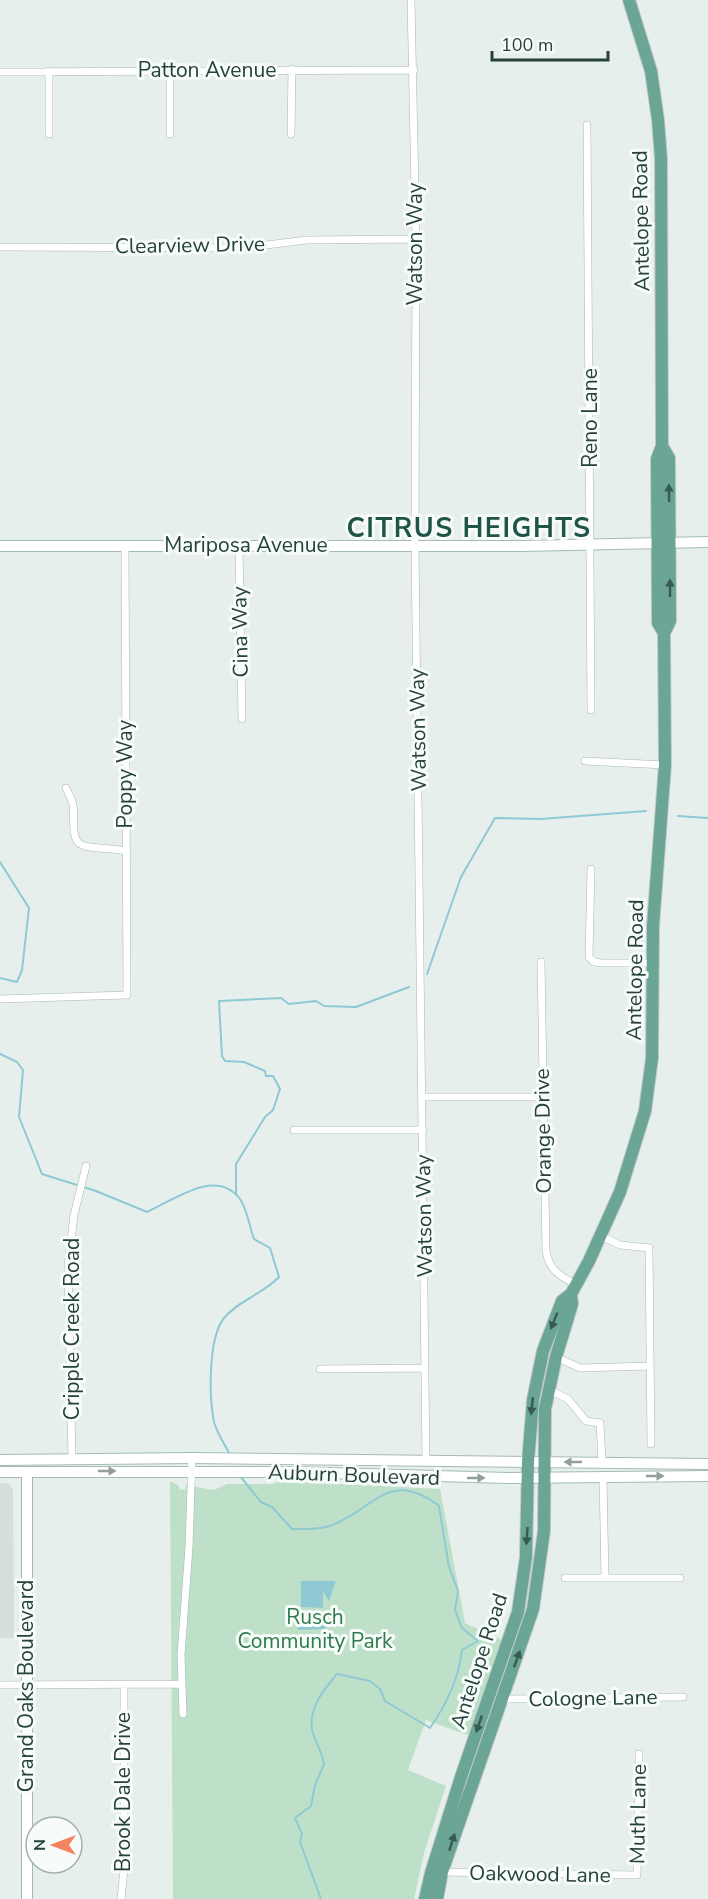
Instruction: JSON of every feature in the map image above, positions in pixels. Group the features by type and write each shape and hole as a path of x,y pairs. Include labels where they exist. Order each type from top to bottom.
{"main road":[{"name":"Antelope Road","path":"425,1899 430,1873 457,1788 518,1612 526,1557 528,1462 535,1382 552,1324 562,1301 574,1289 601,1236 629,1167 645,1111 652,1058 653,926 665,765 664,633 670,621 663,542 669,458 662,446 658,120 651,71 629,0"},
{"name":"Mariposa Avenue","path":"0,546 708,542"},
{"name":"Antelope Road","path":"437,1899 442,1872 527,1630 538,1584 544,1531 543,1462 549,1390 574,1289"},
{"name":"Auburn Boulevard","path":"0,1460 192,1458 708,1464"},
{"name":"Auburn Boulevard","path":"0,1472 192,1471 528,1478 708,1476"},
{"name":"Grand Oaks Boulevard","path":"27,1473 27,1899"}],"street":[{"name":"Watson Way","path":"411,0 416,239 415,545 426,1461"},
{"path":"291,134 292,69"},
{"path":"170,134 171,70"},
{"name":"Patton Avenue","path":"0,72 414,70"},
{"path":"49,71 49,135"},
{"name":"Reno Lane","path":"587,125 591,710"},
{"name":"Clearview Drive","path":"0,247 242,248 307,240 416,239"},
{"name":"Poppy Way","path":"0,999 121,997 127,995 125,545"},
{"name":"Cina Way","path":"239,546 242,719"},
{"path":"585,761 665,765"},
{"path":"66,788 73,804 79,843 84,846 108,846 125,851"},
{"path":"591,869 589,957 594,962 601,963 653,963"},
{"name":"Orange Drive","path":"541,962 547,1259 555,1272 574,1289"},
{"path":"422,1097 542,1097"},
{"path":"294,1130 423,1130"},
{"name":"Cripple Creek Road","path":"72,1458 68,1266 78,1196 86,1166"},
{"path":"601,1236 620,1245 649,1248 651,1444"},
{"path":"556,1357 580,1368 650,1366"},
{"path":"320,1370 425,1368"},
{"path":"549,1390 568,1399 586,1422 600,1423 602,1462"},
{"path":"183,1714 181,1684 192,1458"},
{"path":"603,1477 605,1578"},
{"path":"565,1578 680,1578"},
{"path":"0,1685 181,1684"},
{"name":"Brook Dale Drive","path":"121,1899 124,1869 124,1685"},
{"name":"Cologne Lane","path":"502,1699 683,1697"},
{"name":"Muth Lane","path":"637,1875 639,1754"},
{"name":"Oakwood Lane","path":"442,1872 637,1875"}],"shaded area":[{"path":"0,1483 8,1483 13,1490 14,1638 0,1638"}],"green space":[{"name":"Rusch Community Park","path":"170,1481 178,1485 180,1490 186,1489 185,1485 214,1490 227,1484 272,1484 281,1481 440,1489 465,1623 504,1641 470,1736 426,1720 408,1770 446,1786 424,1853 414,1899 173,1899"}],"water":[{"path":"301,1581 336,1581 329,1601 323,1591 323,1608 301,1607"},
{"path":"298,1613 324,1613 325,1629 298,1630"}],"waterway":[{"path":"427,974 461,877 495,818 540,819 646,811"},
{"path":"678,816 708,818"},
{"path":"0,862 29,908 22,970 17,982 0,978"},
{"path":"236,1195 236,1164 265,1117 273,1110 280,1089 273,1076 266,1076 265,1071 244,1062 225,1061 222,1056 219,1001 281,998 289,1004 316,1001 324,1006 356,1007 409,987"},
{"path":"0,1054 17,1062 23,1070 19,1117 42,1174 96,1191 147,1212 195,1189 219,1186 230,1190 240,1199 254,1239 270,1248 279,1277 224,1318 219,1327 212,1353 212,1411 215,1426 230,1455"},
{"path":"240,1476 261,1502 272,1507 292,1529 316,1529 330,1526 393,1491 406,1491 421,1495 439,1506 449,1567 458,1591 455,1610 462,1628 478,1641 462,1650 451,1691 430,1728 385,1701 380,1689 370,1681 337,1674 322,1693 314,1709 311,1725 324,1764 315,1785 311,1806 295,1818 302,1834 300,1842 321,1899"}],"district":[{"name":"CITRUS HEIGHTS","path":"469,528"}]}
